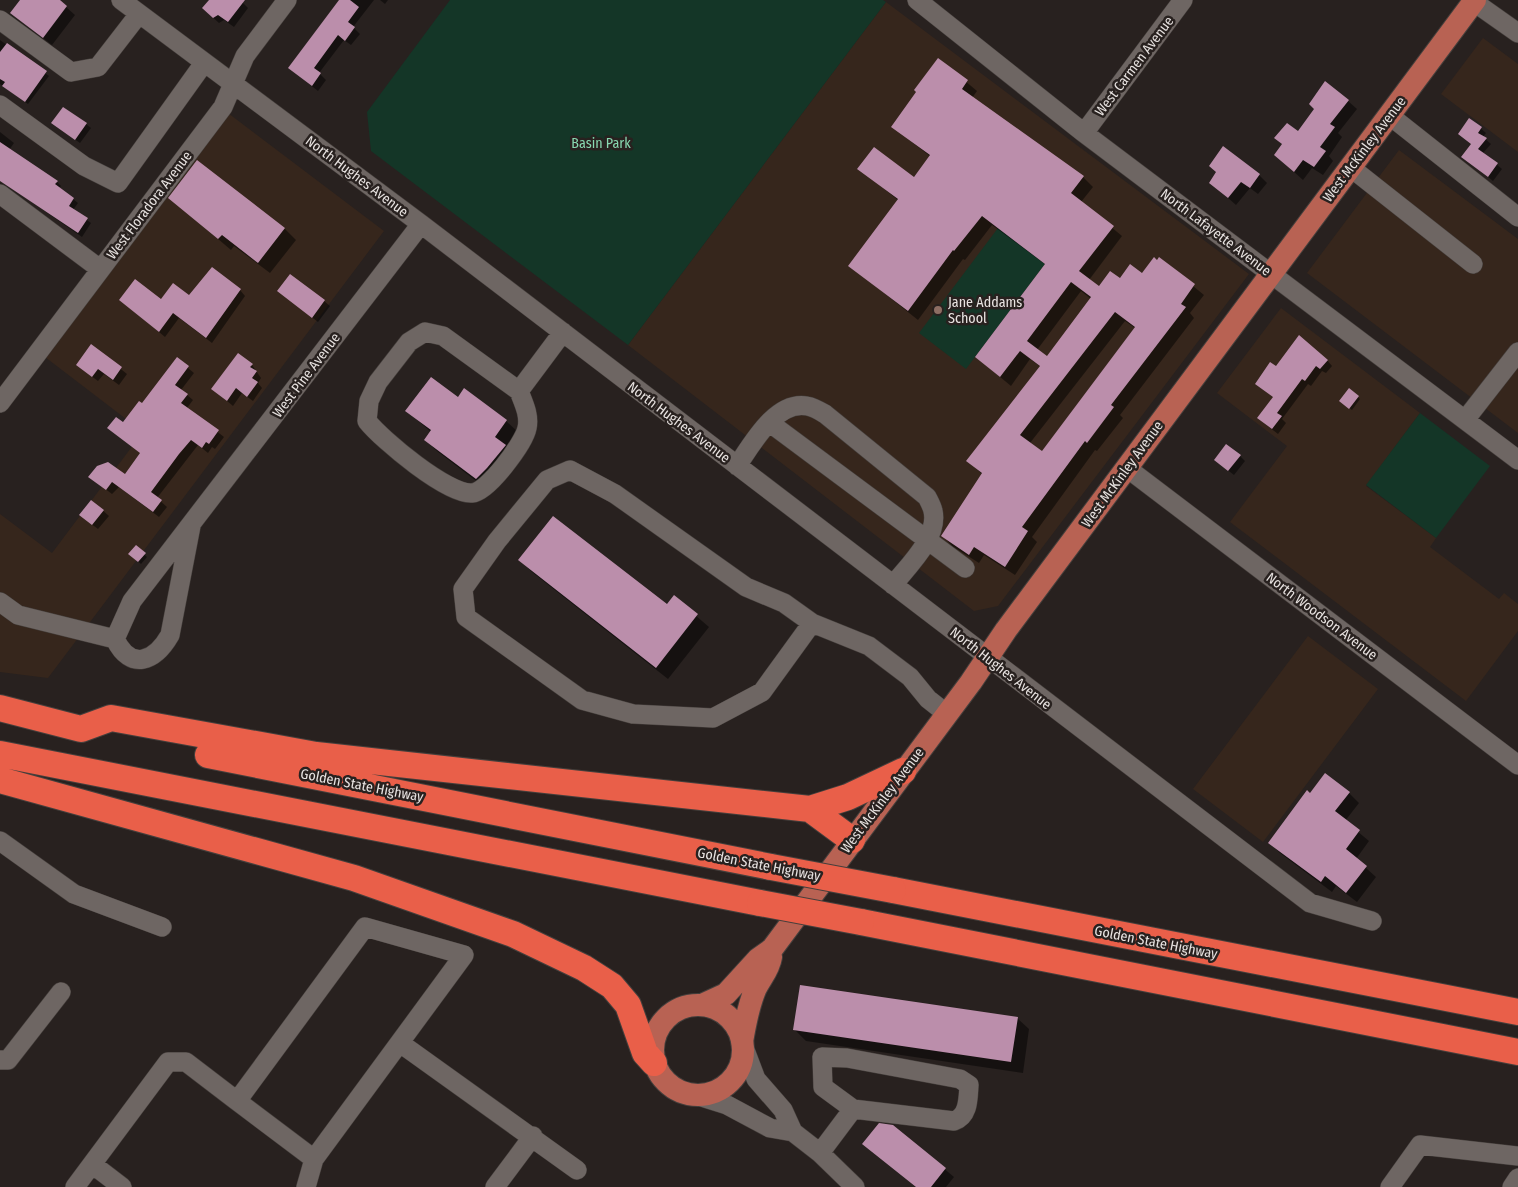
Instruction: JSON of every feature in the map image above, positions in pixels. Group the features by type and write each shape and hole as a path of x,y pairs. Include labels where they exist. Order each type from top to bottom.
{"highway":[{"path":"0,708 81,729 111,718 316,755 810,809 848,797 903,771"},
{"name":"Golden State Highway","path":"0,714 1512,1011"},
{"path":"0,754 1518,1052"},
{"path":"0,780 354,878 513,934 576,964 612,986 628,1004 645,1053 654,1063"},
{"path":"810,809 852,840"}],"main road":[{"name":"West McKinley Avenue","path":"654,1063 654,1041 662,1021 673,1012 687,1006 702,1004 726,994 741,981 758,959 772,949 989,657 1006,630 1270,273 1474,1"},
{"name":"West McKinley Avenue","path":"694,1095 708,1094 721,1089 739,1069 747,1013 757,987 769,966 772,949"},
{"path":"702,1004 716,1008 728,1016 737,1028 742,1042"},
{"path":"654,1063 660,1076 669,1086 681,1092 694,1095"}],"street":[{"name":"North Hughes Avenue","path":"121,0 421,224 989,657 1235,848 1310,903 1372,921"},
{"name":"West Floradora Avenue","path":"0,403 223,107 245,56 287,0"},
{"name":"North Lafayette Avenue","path":"917,0 1084,133 1518,460"},
{"name":"West Carmen Avenue","path":"1084,133 1183,0"},
{"path":"1474,1 1518,33"},
{"path":"0,20 71,72 98,67 138,14"},
{"path":"0,105 84,166 118,183 204,63"},
{"path":"1388,115 1518,217"},
{"path":"1350,167 1473,264"},
{"path":"0,194 100,269"},
{"name":"West Pine Avenue","path":"191,526 174,622 161,650 151,658 142,660 125,654 115,640 132,601 421,224"},
{"path":"425,332 444,336 519,391 526,408 527,427 517,447 489,484 473,493 455,491 438,480 378,435 367,421 368,401 378,382 409,342 425,332"},
{"path":"519,391 562,332"},
{"path":"1465,420 1518,352"},
{"path":"737,466 770,422 790,407 807,406 825,414 927,497 933,511 934,525 927,541 893,585"},
{"path":"770,422 965,568"},
{"name":"North Woodson Avenue","path":"1127,468 1518,765"},
{"path":"812,623 762,692 713,718 633,714 582,700 466,616 463,589 497,541 547,480 570,470 615,494 746,587 784,603 812,623 869,646 910,677 928,699 947,714"},
{"path":"0,602 18,615 115,640"},
{"path":"0,841 74,894 162,927"},
{"path":"236,1101 365,927 464,955 314,1160 306,1187"},
{"path":"0,1060 8,1060 61,992"},
{"path":"742,1042 756,1079 783,1110 793,1132"},
{"path":"400,1043 533,1136 577,1170"},
{"path":"822,1057 847,1058 960,1079 969,1084 966,1111 961,1119 954,1121 853,1109 823,1087 822,1057"},
{"path":"75,1187 168,1062 186,1062 314,1160"},
{"path":"694,1095 727,1105 770,1128 793,1132 820,1152 854,1187"},
{"path":"820,1152 853,1109"},
{"path":"495,1187 533,1136"},
{"path":"1390,1187 1420,1145 1518,1156"},
{"path":"92,1164 122,1187"},
{"path":"1512,1187 1518,1178"}],"shaded area":[{"name":"Jane Addams School","path":"886,2 1249,274 998,606 974,611 628,345"},
{"path":"1483,38 1518,64 1518,152 1441,94"},
{"path":"228,113 384,231 48,678 0,672 0,514 52,553 143,432 45,357"},
{"path":"1399,150 1518,239 1518,433 1307,273"},
{"path":"1281,308 1420,413 1366,486 1436,538 1430,547 1499,599 1504,593 1518,604 1518,631 1466,701 1230,522 1287,446 1217,393"},
{"path":"1308,636 1378,689 1263,842 1193,789"}],"green space":[{"name":"Basin Park","path":"450,0 883,0 886,2 628,345 371,151 367,112"},
{"path":"998,228 1045,264 966,369 919,333"},
{"path":"1420,413 1490,466 1436,538 1366,485"}],"building":[{"path":"20,0 60,0 67,6 43,38 10,13"},
{"path":"209,0 245,0 228,22 218,15 213,18 202,8"},
{"path":"339,0 350,0 359,7 348,22 355,27 345,41 338,35 314,68 321,73 312,86 288,68"},
{"path":"7,43 47,71 25,102 2,86 5,82 0,79 0,52"},
{"path":"938,58 968,80 962,89 1084,176 1071,193 1114,226 1079,271 1099,286 1110,271 1120,278 1130,264 1142,273 1154,257 1157,260 1159,257 1195,284 1181,304 1186,307 1111,405 1114,407 1087,443 1085,441 1022,527 1028,531 1005,567 974,547 969,555 941,536 982,473 966,461 1040,366 1020,351 1000,377 975,357 1045,264 982,216 953,250 908,311 848,266 898,199 857,169 874,147 914,177 930,155 891,127 916,92 914,90","holes":["1071,282 1091,297 1047,356 1027,341","1115,312 1135,327 1042,451 1020,435"]},
{"path":"1325,81 1349,100 1330,124 1335,127 1320,147 1326,151 1314,167 1303,160 1294,172 1274,155 1282,144 1274,138 1287,123 1298,131 1314,109 1309,104"},
{"path":"63,107 87,123 75,140 51,123"},
{"path":"1469,118 1482,127 1478,133 1487,138 1478,149 1498,163 1488,177 1461,157 1471,144 1458,134"},
{"path":"0,142 58,181 55,184 74,198 69,206 88,218 78,233 0,181"},
{"path":"1223,146 1260,174 1250,188 1241,182 1228,198 1209,183 1216,172 1209,166"},
{"path":"197,160 285,228 258,263 222,235 218,239 168,198"},
{"path":"212,267 241,289 206,338 173,313 159,332 119,300 135,279 161,299 173,283 189,295"},
{"path":"290,274 325,300 312,318 277,291"},
{"path":"1299,335 1328,360 1320,369 1316,366 1305,381 1302,379 1277,413 1282,416 1272,429 1257,418 1273,397 1255,384 1270,362 1276,366"},
{"path":"91,344 122,367 113,380 98,369 92,377 76,365"},
{"path":"238,353 253,364 250,367 257,371 252,378 258,382 247,397 236,388 227,401 211,389"},
{"path":"177,357 189,366 175,385 188,394 181,403 219,430 209,444 206,442 202,448 191,440 179,454 151,492 162,500 153,512 112,482 106,490 88,477 97,466 108,462 125,474 140,453 107,428 116,417 123,422 139,401 142,403"},
{"path":"431,377 458,397 464,388 507,420 495,437 506,445 476,479 424,440 431,430 405,411"},
{"path":"1349,388 1359,396 1349,409 1339,401"},
{"path":"1226,444 1241,455 1228,471 1214,460"},
{"path":"91,500 104,510 92,525 79,515"},
{"path":"553,516 667,604 674,595 698,614 656,668 518,560"},
{"path":"136,545 146,553 138,562 128,554"},
{"path":"1325,773 1350,792 1335,811 1360,830 1346,849 1367,866 1346,893 1325,876 1321,882 1268,843 1307,790 1310,793"},
{"path":"800,985 1018,1017 1011,1062 793,1030"},
{"path":"879,1123 893,1125 946,1168 931,1187 916,1187 862,1144"}],"place":[{"name":"Jane Addams School","path":"938,310"}]}
